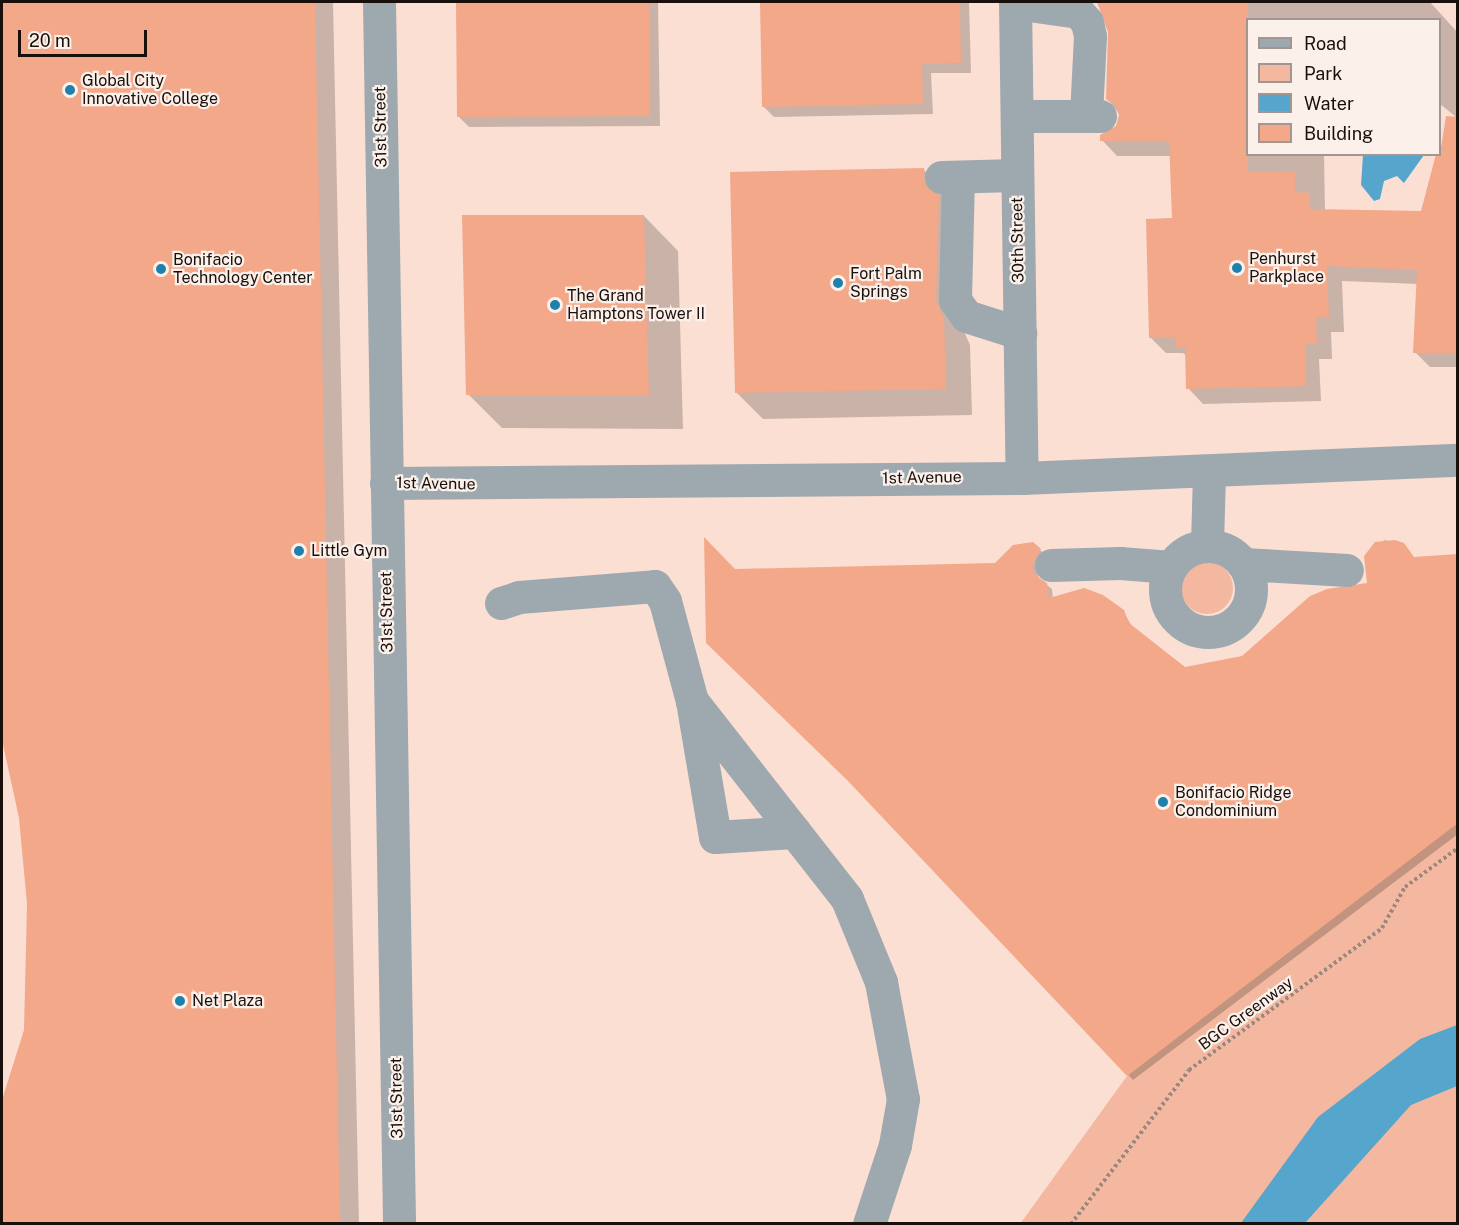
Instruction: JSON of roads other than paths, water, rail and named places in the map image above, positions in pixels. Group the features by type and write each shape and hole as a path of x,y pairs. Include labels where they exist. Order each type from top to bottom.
{"street":[{"name":"31st Street","path":"379,2 399,1224"},
{"path":"1015,2 1078,12 1087,22 1090,36 1093,115 1018,116"},
{"name":"30th Street","path":"1015,2 1022,478"},
{"path":"1017,175 949,177 955,300 966,316 1020,333"},
{"name":"1st Avenue","path":"386,483 1022,478 1458,460"},
{"path":"1207,544 1209,472"},
{"path":"1207,544 1232,554 1243,564 1249,576 1248,604 1231,626 1203,632 1190,628 1170,609 1166,588 1171,567 1180,556 1207,544"},
{"path":"1051,566 1120,563 1171,567"},
{"path":"1243,564 1347,570"},
{"path":"501,603 519,597 655,586 665,600 692,701 715,837 795,832"},
{"path":"692,701 847,899 881,982 903,1099 895,1145 868,1224"}],"water":[{"path":"1363,156 1423,156 1404,183 1397,176 1384,181 1380,199 1374,201 1361,185"},
{"path":"1457,1025 1457,1086 1411,1105 1305,1223 1241,1223 1318,1117 1420,1039"}],"place":[{"name":"Global City Innovative College","path":"70,90"},
{"name":"Penhurst Parkplace","path":"1237,268"},
{"name":"Bonifacio Technology Center","path":"161,269"},
{"name":"Fort Palm Springs","path":"838,283"},
{"name":"The Grand Hamptons Tower II","path":"555,305"},
{"name":"Little Gym","path":"299,551"},
{"name":"Bonifacio Ridge Condominium","path":"1163,802"},
{"name":"Net Plaza","path":"180,1001"}]}
